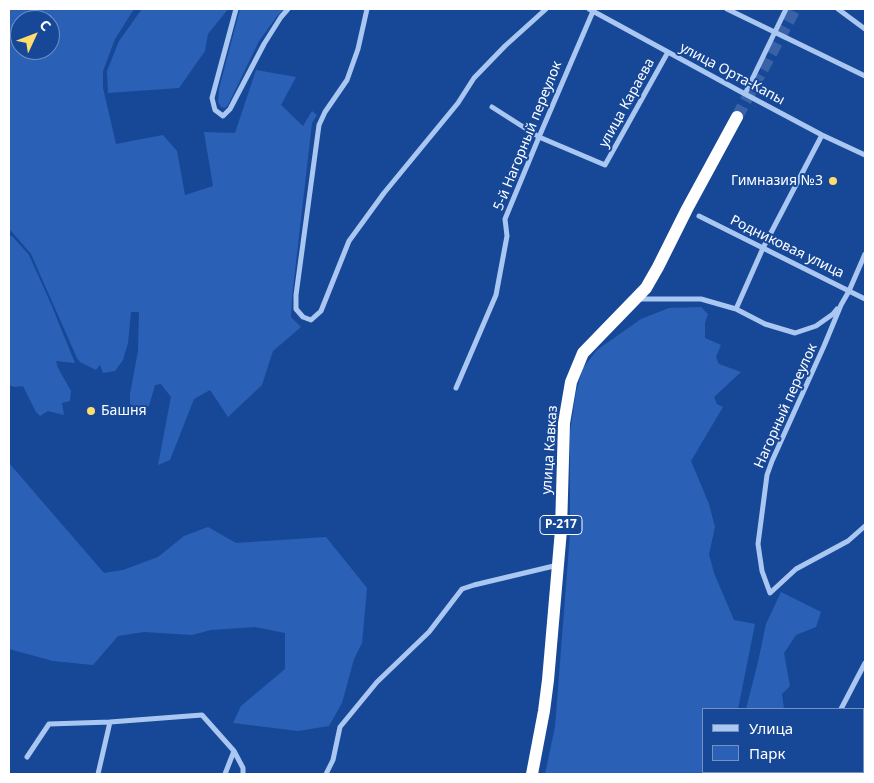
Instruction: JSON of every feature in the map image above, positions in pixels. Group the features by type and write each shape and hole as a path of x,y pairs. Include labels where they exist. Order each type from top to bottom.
{"highway":[{"name":"улица Кавказ","path":"532,774 548,680 561,530 564,423 571,382 583,353 646,288 686,209 737,117"}],"street":[{"path":"236,9 212,98 215,110 223,116 230,109 264,44 288,9"},
{"path":"367,9 358,49 347,80 325,112 319,125 296,295 296,309 303,317 311,320 321,311 349,241 384,193 458,103 474,78 505,46 546,9"},
{"name":"улица Орта-Капы","path":"592,9 745,94 822,135 865,155"},
{"name":"5-й Нагорный переулок","path":"456,388 496,296 507,236 506,219 592,9"},
{"path":"727,9 865,76"},
{"path":"745,94 786,9"},
{"path":"838,9 865,29"},
{"name":"улица Караева","path":"539,137 605,165 668,52"},
{"path":"492,107 539,137"},
{"path":"736,309 763,248 822,135"},
{"name":"Родниковая улица","path":"699,216 865,299"},
{"name":"Нагорный переулок","path":"865,254 767,475 758,544 762,571 770,593 796,568 848,541 865,527"},
{"path":"636,298 701,299 736,309 766,324 795,334 816,326 833,314 841,305"},
{"path":"326,774 333,760 340,727 377,682 429,632 462,590 558,565"},
{"path":"842,708 865,663"},
{"path":"28,757 50,724 110,722 202,715 234,750 243,768 243,774"},
{"path":"98,774 110,722"},
{"path":"225,774 234,750"}],"green space":[{"path":"9,9 134,9 115,39 103,71 103,88 116,144 163,135 177,151 185,195 213,186 204,132 235,133 256,70 296,77 281,105 303,126 312,111 317,115 312,123 292,297 291,317 301,327 273,351 262,385 228,417 210,390 194,399 170,460 158,465 171,397 161,384 155,385 149,406 141,409 130,404 138,351 139,312 131,312 128,343 123,360 115,371 103,373 100,365 96,370 80,362 31,254 9,230"},
{"path":"142,9 228,9 208,34 205,51 179,88 108,93 107,71 119,41"},
{"path":"240,9 284,9 259,41 225,108 221,107 218,102 219,89"},
{"path":"9,235 29,255 75,363 56,361 71,391 70,401 62,403 64,415 48,411 40,416 36,412 23,386 14,387 9,385"},
{"path":"701,307 708,314 705,323 705,338 721,345 716,357 719,364 741,372 714,397 717,404 723,407 691,461 709,504 715,527 709,554 714,573 734,620 755,624 738,708 702,708 702,773 729,774 545,774 555,727 570,534 570,432 576,392 583,368 597,350 641,319 669,308"},
{"path":"9,463 104,573 123,570 158,557 184,536 208,527 236,543 326,537 367,588 362,643 354,659 342,703 329,726 298,731 233,723 241,706 285,669 285,633 255,627 211,630 192,635 144,632 118,636 93,665 53,661 9,649"},
{"path":"781,592 821,612 816,627 796,635 784,653 790,686 782,694 784,708 746,708 758,662 766,624"}],"tunnel":[{"path":"737,117 795,9"}],"place":[{"name":"Гимназия №3","path":"833,181"},
{"name":"Башня","path":"91,411"}]}
